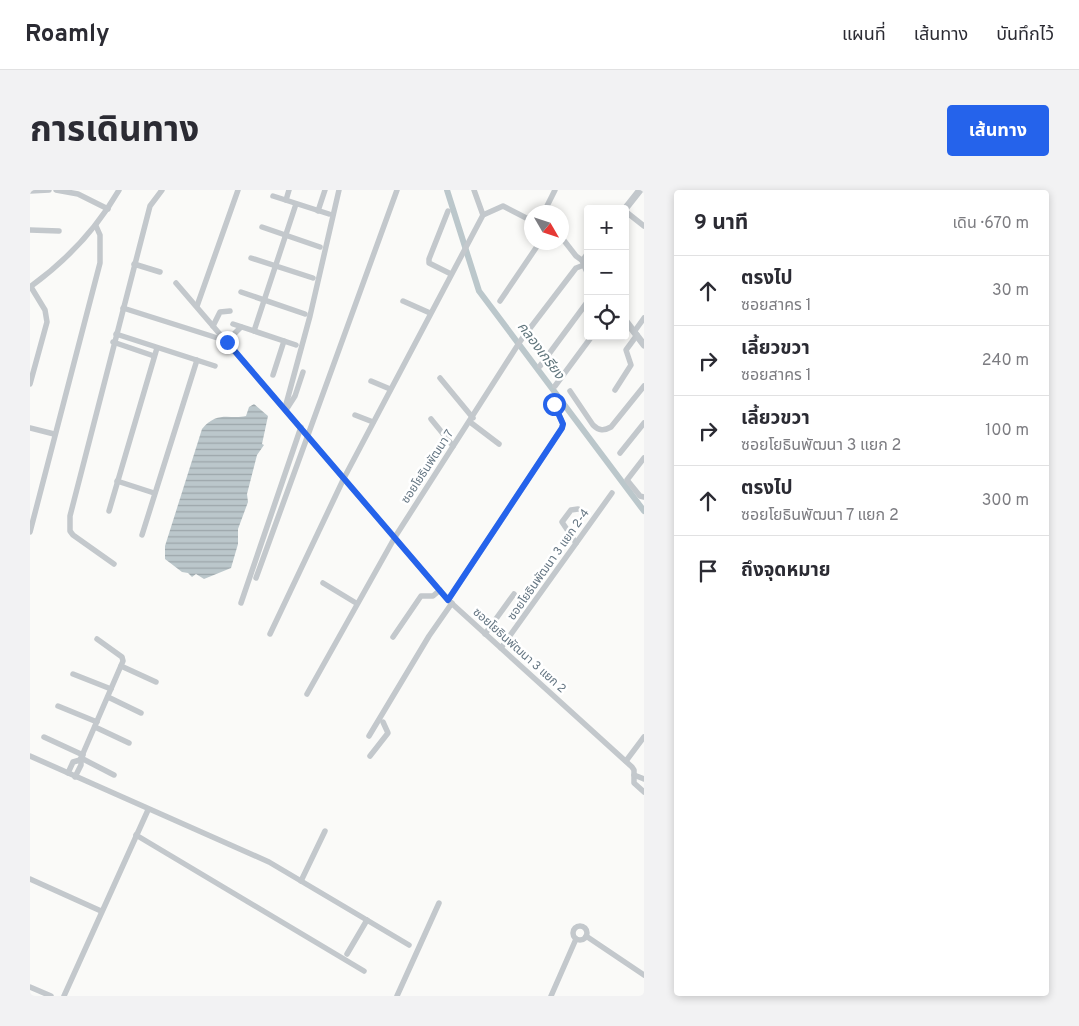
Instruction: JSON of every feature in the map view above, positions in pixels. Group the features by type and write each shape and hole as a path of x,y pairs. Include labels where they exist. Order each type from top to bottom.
{"street":[{"path":"30,191 49,190"},
{"path":"56,190 78,194 108,209"},
{"path":"30,384 47,322 45,310 30,287 51,271 96,226 119,190"},
{"path":"114,564 73,535 70,525 113,342 134,264 150,206 162,190"},
{"path":"197,306 238,190"},
{"path":"286,200 289,190"},
{"path":"318,211 325,190"},
{"path":"285,409 310,316 339,190"},
{"path":"256,578 396,190"},
{"path":"474,190 484,214"},
{"path":"547,205 554,190"},
{"path":"629,205 640,190"},
{"path":"273,196 329,214"},
{"path":"254,331 296,204"},
{"path":"270,634 344,478 484,214 503,206 524,217"},
{"path":"448,212 429,263 451,274"},
{"path":"629,213 644,226"},
{"path":"30,532 100,263 100,235 96,226"},
{"path":"262,227 320,247"},
{"path":"30,230 59,231"},
{"path":"569,247 584,263"},
{"path":"500,302 535,250"},
{"path":"251,258 313,278"},
{"name":"ซอยโยธินพัฒนา 7","path":"307,694 395,537 521,340 576,268 584,263"},
{"path":"134,264 160,272"},
{"name":"ซอยโยธินพัฒนา 3 แยก 2","path":"176,283 450,602 626,761 634,770 634,783 644,792"},
{"path":"241,292 305,314"},
{"path":"403,301 430,313"},
{"path":"540,366 584,306"},
{"path":"123,308 227,342 241,327"},
{"path":"213,326 220,312 230,311"},
{"path":"615,390 631,365 626,350 644,318"},
{"path":"233,324 296,345"},
{"path":"629,325 644,345"},
{"path":"116,334 215,366"},
{"path":"555,386 589,340"},
{"path":"113,342 154,356"},
{"path":"274,375 284,342"},
{"path":"110,511 117,481 157,348"},
{"path":"142,535 197,360"},
{"path":"285,409 295,396 303,372"},
{"path":"440,378 471,420 500,444"},
{"path":"371,381 390,389"},
{"path":"570,392 597,429 605,430 611,427 644,386"},
{"path":"369,736 450,602 562,428 563,424 554,404"},
{"path":"355,415 373,422"},
{"path":"431,419 453,446"},
{"path":"620,453 644,422"},
{"path":"241,603 301,427"},
{"path":"30,428 54,434"},
{"path":"644,458 627,480 640,496 644,497"},
{"path":"117,481 154,493"},
{"name":"ซอยโยธินพัฒนา 3 แยก 2-4","path":"502,648 612,493"},
{"path":"576,543 562,522 571,510 578,509"},
{"path":"324,583 356,604"},
{"path":"393,637 421,596 433,596 440,590"},
{"path":"485,634 514,594"},
{"path":"75,776 81,765 81,757 121,666 122,658 97,639"},
{"path":"121,666 156,682"},
{"path":"73,674 111,689"},
{"path":"108,697 142,714"},
{"path":"58,706 129,743"},
{"path":"370,756 388,733 383,722"},
{"path":"44,737 114,775"},
{"path":"626,761 644,737"},
{"path":"30,756 148,810 269,862 409,945"},
{"path":"68,773 74,762 81,757"},
{"path":"634,775 644,779"},
{"path":"64,996 148,810"},
{"path":"301,881 325,831"},
{"path":"136,835 364,972"},
{"path":"30,879 101,911"},
{"path":"397,996 439,903"},
{"path":"347,954 367,920"},
{"path":"552,996 576,939 573,931 579,926 584,928 586,936 644,975"},
{"path":"576,939 582,940 586,936"},
{"path":"30,987 51,996"}],"shaded area":[{"path":"254,404 268,416 262,444 264,445 257,455 247,494 248,502 238,529 238,544 231,568 204,579 196,574 192,577 165,559 165,546 202,429 208,423 219,418 246,416 249,407"}],"waterway":[{"name":"คลองเกรียง","path":"447,190 479,291 644,511"}],"route":[{"path":"227,342 448,600 562,428 563,424 554,404"}]}
